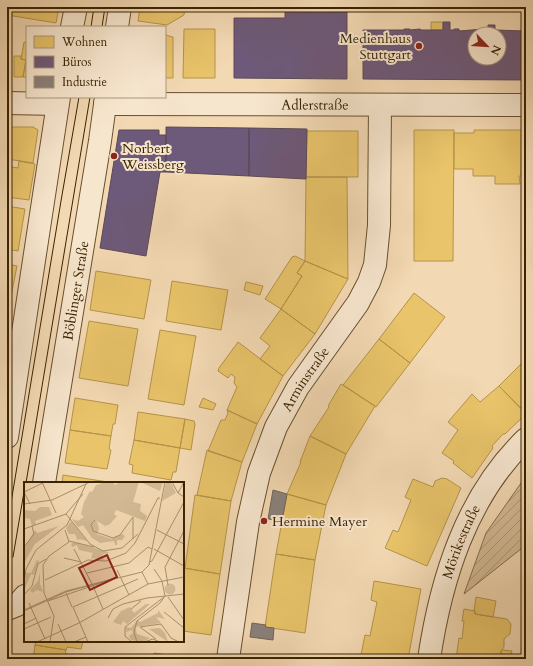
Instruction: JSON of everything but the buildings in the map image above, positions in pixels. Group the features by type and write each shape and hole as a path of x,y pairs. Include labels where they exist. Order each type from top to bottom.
{"street":[{"path":"72,26 76,7"},
{"path":"117,26 120,7"},
{"name":"Adlerstraße","path":"105,100 380,105 526,105"},
{"name":"Böblinger Straße","path":"44,482 105,100"},
{"path":"7,103 58,101 7,438"},
{"name":"Arminstraße","path":"228,659 248,522 259,473 276,427 298,387 358,303 369,282 375,265 379,225 380,105"},
{"name":"Mörikestraße","path":"429,659 441,595 461,535 484,492 516,449 526,439"},
{"path":"7,609 18,605 24,597"}],"shaded area":[{"path":"526,476 526,545 464,594 486,533"}],"tram line":[{"path":"91,26 94,7"},
{"path":"102,26 105,7"},
{"path":"7,527 79,98"},
{"path":"26,482 90,98"},
{"path":"13,557 24,492"}],"place":[{"name":"Medienhaus Stuttgart","path":"419,46"},
{"name":"Norbert Weissberg","path":"114,156"},
{"name":"Hermine Mayer","path":"264,521"}]}
